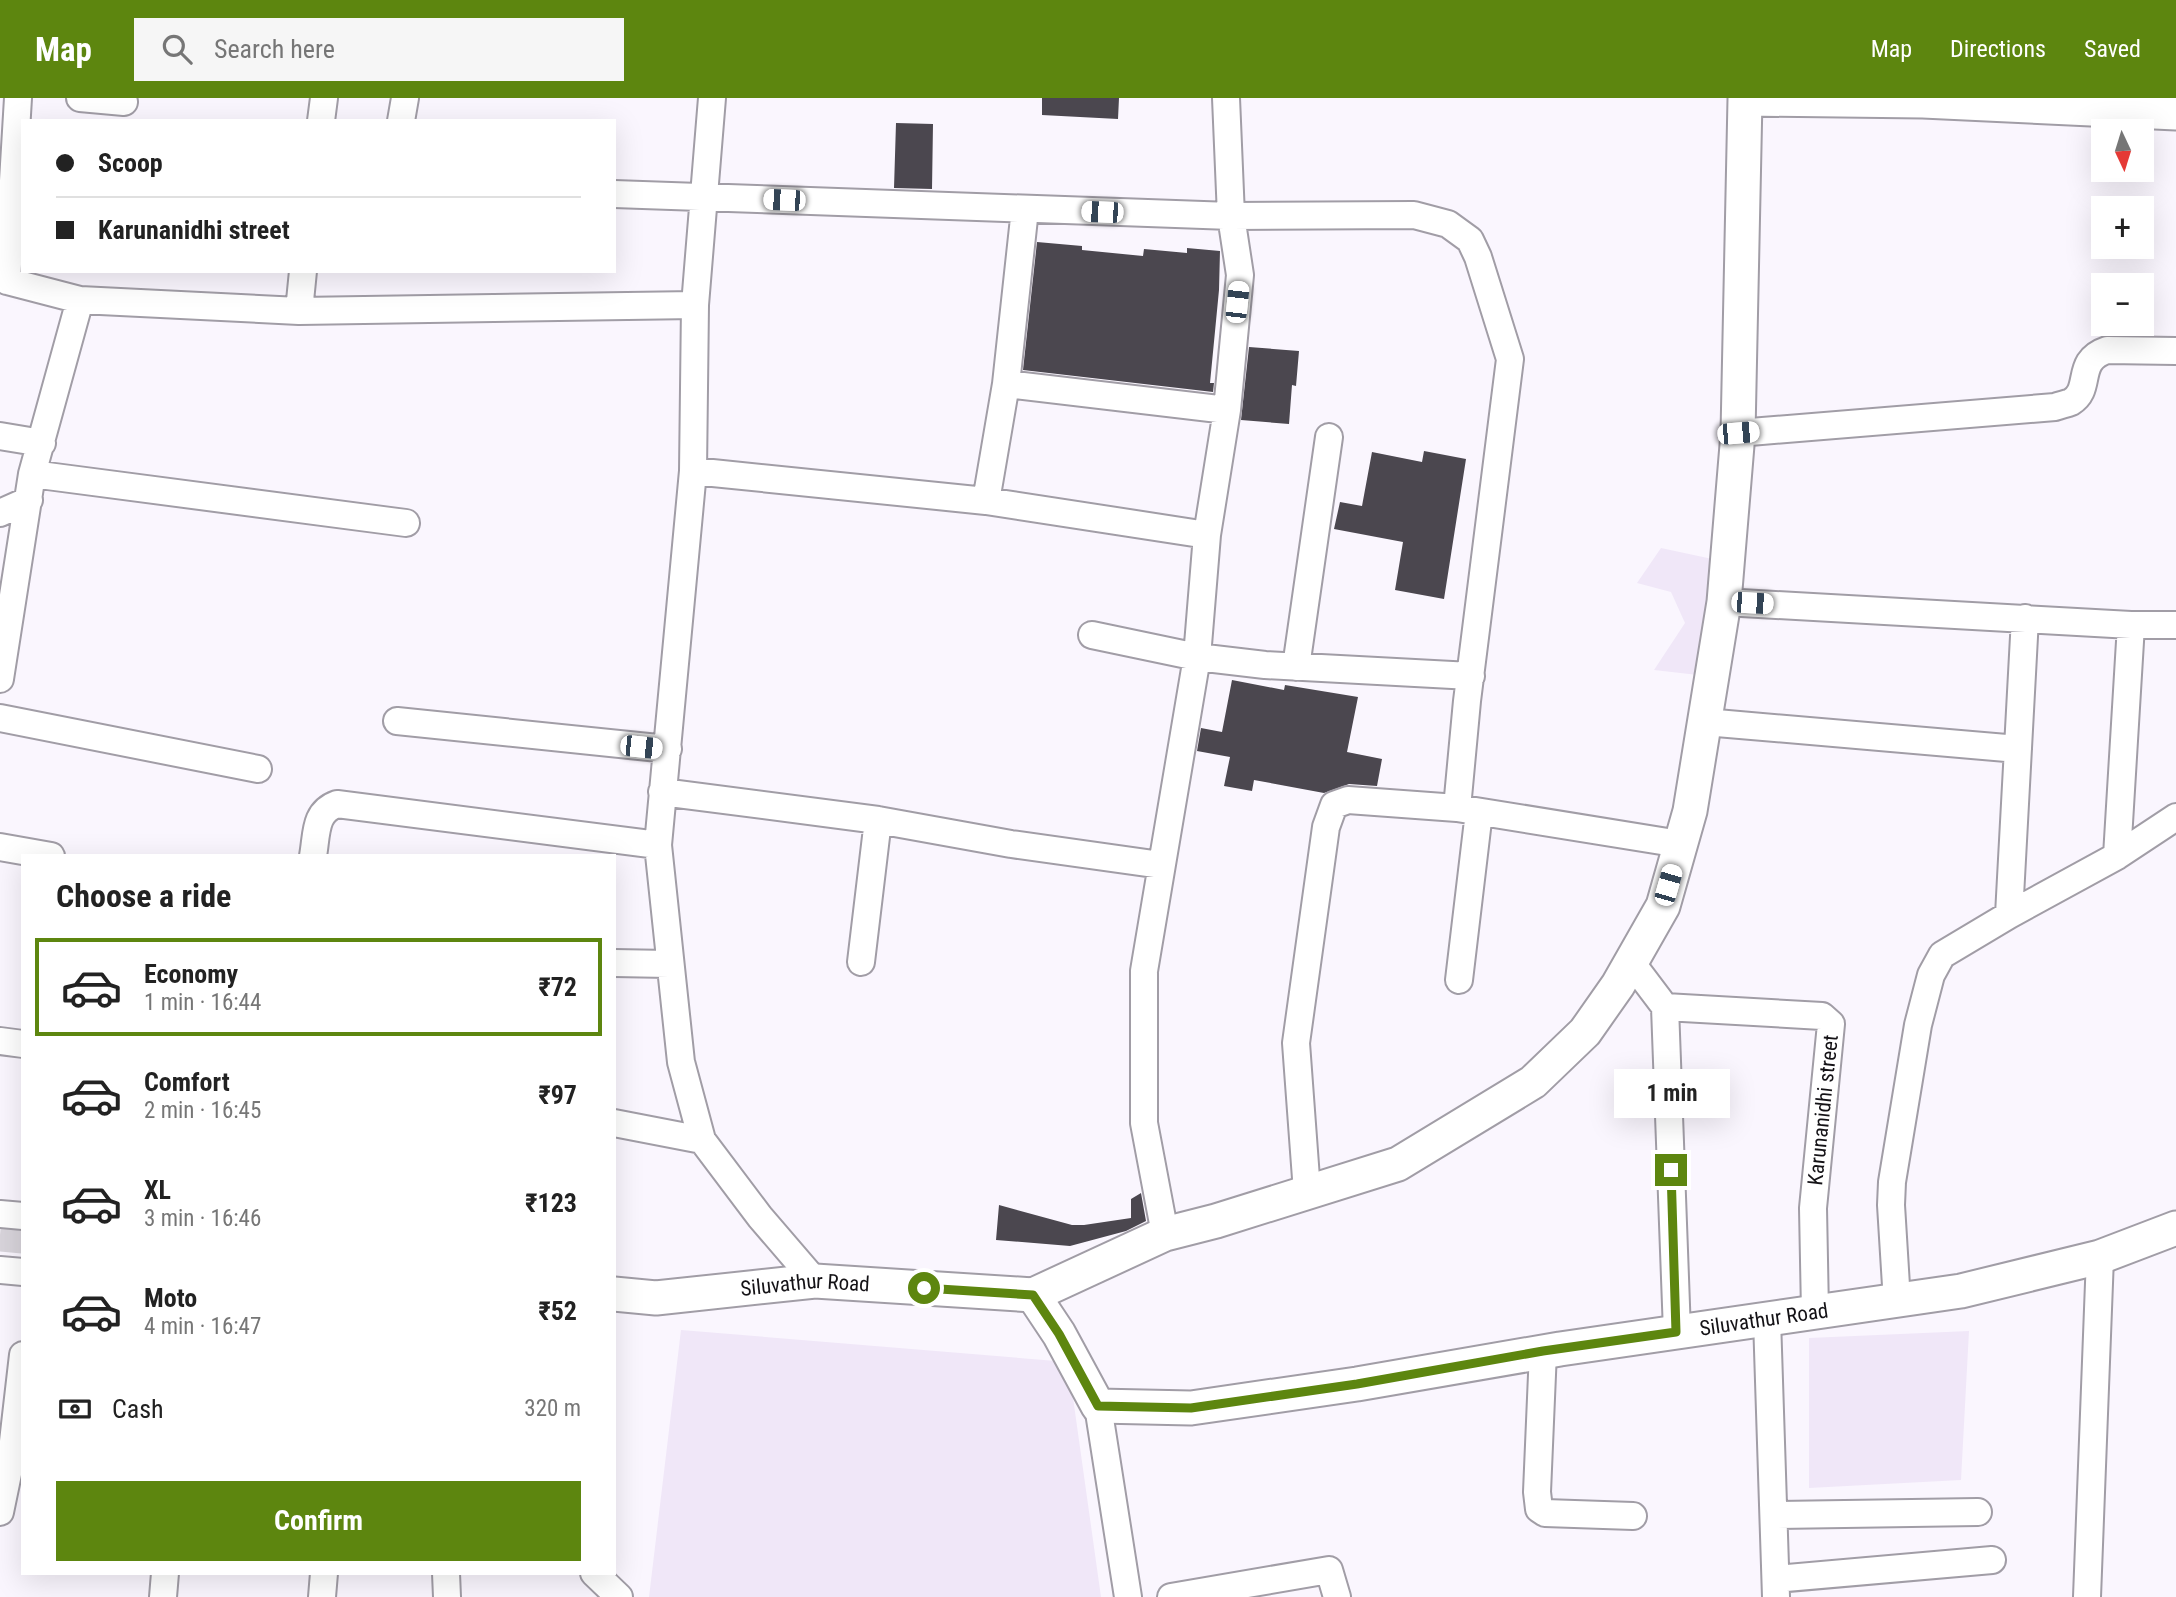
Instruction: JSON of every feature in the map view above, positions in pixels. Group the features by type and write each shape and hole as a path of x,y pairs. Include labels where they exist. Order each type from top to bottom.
{"main road":[{"path":"1098,1406 1059,1334 1033,1295 1165,1234 1398,1164 1533,1082 1585,1032 1618,985 1662,906 1690,811 1724,602 1738,433 1745,98 1923,100 2176,113"},
{"name":"Siluvathur Road","path":"1098,1406 1191,1408 1357,1384 1543,1351 1897,1302 1961,1291 2101,1257 2176,1228"},
{"name":"Siluvathur Road","path":"616,1294 656,1297 815,1280 1033,1295"}],"street":[{"path":"18,98 4,279 80,300 299,312 695,305"},
{"path":"80,98 124,102"},
{"path":"321,119 324,98"},
{"path":"401,119 405,98"},
{"path":"712,98 695,305 693,471 658,845 681,1062 702,1140 760,1217 815,1280"},
{"path":"1165,1234 1144,1123 1144,971 1197,657 1208,535 1227,410 1240,275 1231,216 1226,98"},
{"path":"616,194 1231,216 1414,215 1448,225 1470,240 1478,257 1510,359 1471,676 1468,810 1459,980"},
{"path":"986,501 1006,384 1025,209"},
{"path":"299,312 303,273"},
{"path":"0,679 30,487 80,300"},
{"path":"1738,433 2055,407 2072,401 2081,392 2089,362 2097,354 2107,350 2176,351"},
{"path":"1006,384 1227,410"},
{"path":"0,436 42,443"},
{"path":"1296,667 1329,437"},
{"path":"693,471 986,501 1208,535"},
{"path":"0,513 30,487 405,523"},
{"path":"1724,602 2131,625 2176,625"},
{"path":"2009,915 2025,618"},
{"path":"2117,856 2131,625"},
{"path":"1091,635 1197,657 1296,667 1471,676"},
{"path":"0,718 258,769"},
{"path":"397,721 668,750"},
{"path":"1705,722 2018,750"},
{"path":"662,792 878,820 1010,844 1161,865"},
{"path":"1307,1192 1296,1043 1326,827 1334,805 1348,800 1468,810 1681,844"},
{"path":"313,854 320,815 327,807 337,804 658,845"},
{"path":"1897,1302 1892,1182 1918,1025 1931,975 1942,956 2009,915 2117,856 2176,817"},
{"path":"861,962 878,820"},
{"path":"0,847 40,854"},
{"path":"1631,962 1665,1007 1676,1332"},
{"path":"616,963 669,964"},
{"name":"Karunanidhi street","path":"1665,1007 1822,1016 1831,1024 1813,1208 1815,1312"},
{"path":"0,1041 21,1044"},
{"path":"616,1123 702,1140"},
{"path":"0,1214 21,1216"},
{"path":"2087,1597 2101,1257"},
{"path":"0,1270 21,1272"},
{"path":"1767,1319 1776,1588 1992,1560"},
{"path":"1543,1351 1537,1492 1539,1509 1545,1513 1633,1516"},
{"path":"0,1512 11,1459 21,1372"},
{"path":"1098,1406 1128,1597"},
{"path":"1775,1515 1978,1512"},
{"path":"1171,1597 1329,1570 1337,1597"},
{"path":"163,1597 165,1575"},
{"path":"322,1597 324,1575"},
{"path":"446,1575 447,1597"},
{"path":"596,1575 619,1597"}],"shaded area":[{"path":"1661,548 1717,560 1698,675 1654,670 1685,623 1671,592 1637,583"},
{"path":"681,1330 1068,1362 1101,1597 649,1597"},
{"path":"1969,1331 1961,1480 1809,1488 1809,1338"}],"building":[{"path":"1042,98 1119,98 1118,119 1042,115"},
{"path":"896,123 933,124 932,189 894,188"},
{"path":"1037,242 1143,256 1144,249 1187,253 1187,248 1220,251 1210,383 1214,383 1213,392 1023,370"},
{"path":"1249,347 1299,351 1296,386 1292,385 1289,424 1241,420"},
{"path":"1424,451 1466,459 1444,599 1395,590 1403,542 1334,529 1340,502 1362,506 1372,452 1422,462"},
{"path":"1232,680 1284,690 1285,685 1358,697 1347,752 1382,759 1377,786 1349,784 1324,793 1254,780 1252,791 1224,786 1230,757 1197,751 1201,728 1222,732"},
{"path":"1141,1193 1146,1221 1126,1231 1070,1246 996,1240 999,1205 1072,1225 1084,1225 1131,1218 1131,1199"}],"tunnel":[{"path":"0,1235 21,1237"}],"route":[{"path":"924,1288 1033,1295 1059,1334 1098,1406 1191,1408 1357,1384 1543,1351 1676,1332 1671,1170"}]}
